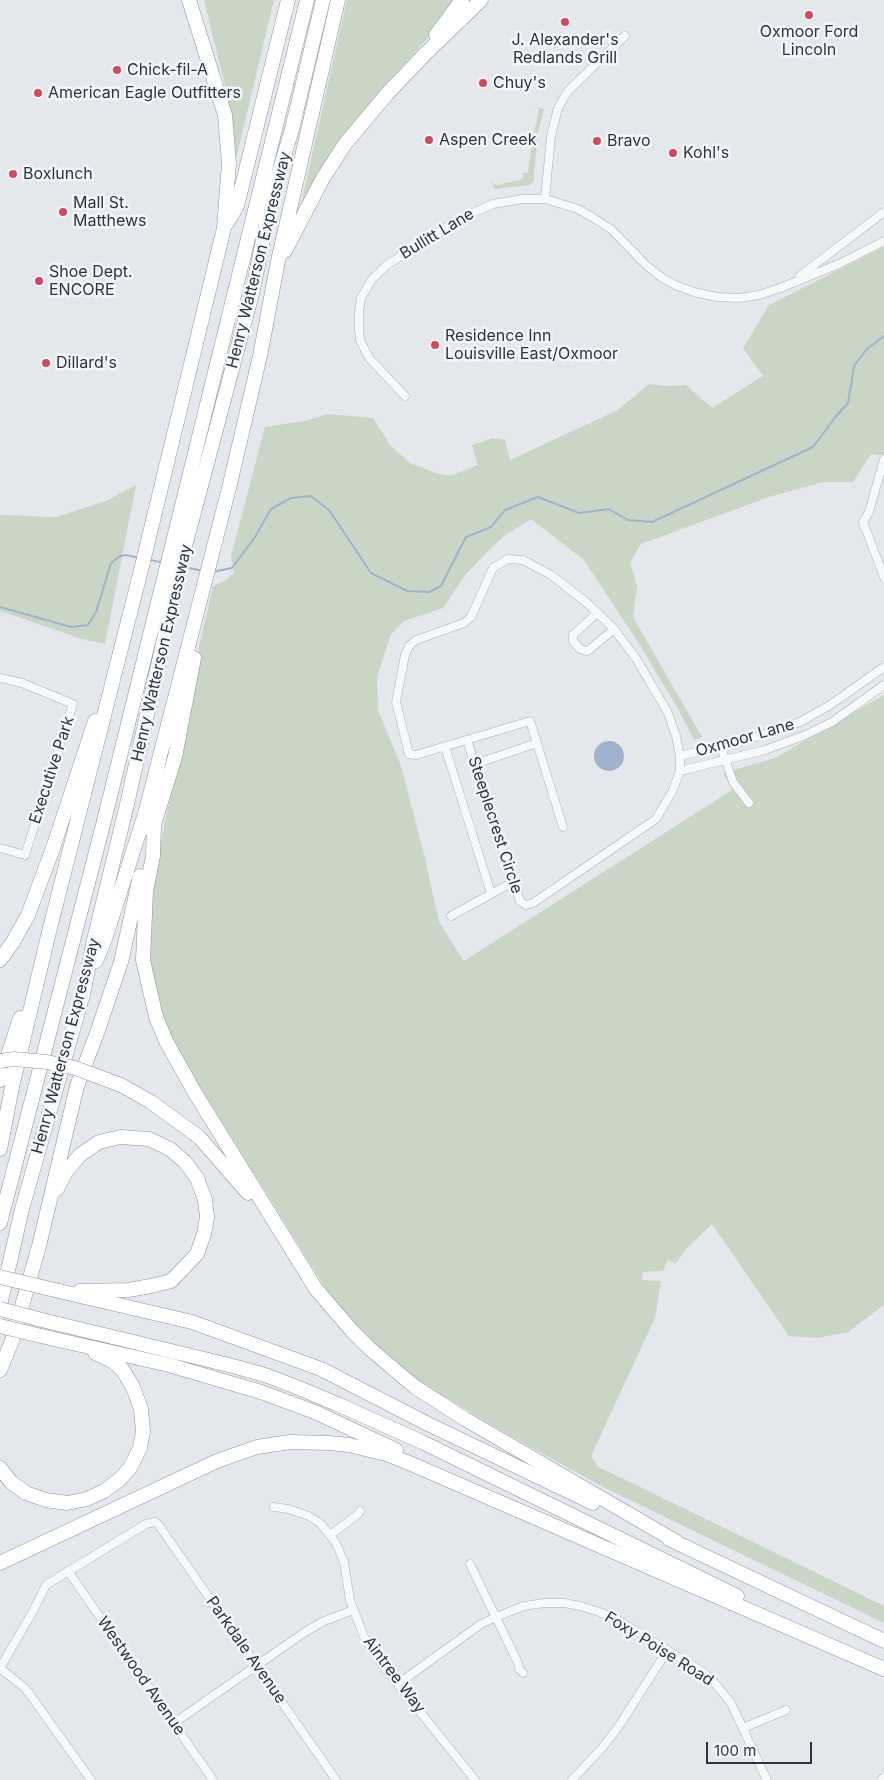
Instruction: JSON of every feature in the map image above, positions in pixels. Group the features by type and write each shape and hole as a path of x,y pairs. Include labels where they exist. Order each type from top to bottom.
{"highway":[{"path":"0,1149 12,1087 49,932 141,570 224,228 229,151 225,115 189,0"},
{"path":"198,0 221,101"},
{"path":"224,228 237,206 288,0"},
{"name":"Henry Watterson Expressway","path":"0,1305 22,1209 83,994 171,578 307,0"},
{"name":"Henry Watterson Expressway","path":"177,552 253,290 271,199 292,130 323,0"},
{"path":"0,1370 12,1341 29,1283 76,1086 121,962 137,886 174,757 211,559 260,356 278,261 338,0"},
{"path":"424,55 437,32 462,0"},
{"path":"278,261 294,236 324,178 345,144 369,113 424,55 481,0"},
{"name":"Henry Watterson Expressway","path":"0,1223 106,812 171,578"},
{"path":"83,994 105,939 145,814 206,586"},
{"path":"0,960 13,942 28,915 85,746 119,658"},
{"path":"154,824 153,856 146,891 143,960 156,1017 166,1041 195,1093 316,1289 369,1348 415,1387 474,1424 676,1542"},
{"path":"0,1080 49,932"},
{"path":"0,1061 14,1059 47,1062 75,1068 121,1085 151,1102 199,1137 286,1238"},
{"path":"49,1205 65,1173 80,1155 99,1142 121,1137 149,1139 170,1149 185,1162 197,1178 205,1200 207,1217 204,1234 197,1254 171,1280 128,1290 59,1291"},
{"path":"0,1277 192,1322 321,1369 428,1424 884,1641"},
{"path":"0,1309 265,1375 337,1404 422,1442 676,1565 879,1667"},
{"path":"0,1326 169,1365 287,1401 367,1436 598,1545"},
{"path":"0,1468 11,1482 26,1493 46,1500 67,1503 87,1499 104,1492 130,1468 140,1448 143,1430 141,1409 133,1386 122,1369 112,1361 76,1344"},
{"path":"0,1563 217,1461 257,1446 290,1442 349,1445 386,1454 879,1667"}],"street":[{"path":"545,199 551,136 558,108 568,91 625,36"},
{"name":"Bullitt Lane","path":"405,396 370,360 360,340 360,304 367,287 387,265 472,212 502,201 545,199 564,204 592,217 612,230 646,266 660,277 694,292 717,297 739,298 758,295 839,264 884,241"},
{"name":"Bullitt Lane","path":"792,282 884,212"},
{"path":"884,459 869,512 863,522 884,577"},
{"name":"Steeplecrest Circle","path":"508,559 529,562 551,575 586,602 614,629 637,660 668,714 676,736 680,756 680,771 672,792 656,819 533,903 526,905 520,901 513,882 468,740 416,755 410,754 396,702 405,655 409,646 416,640 464,623 471,617 493,568 508,559"},
{"path":"597,613 572,635 573,641 580,649 590,650 614,629"},
{"name":"Oxmoor Lane","path":"680,756 721,747 789,726 810,717 836,701 884,666"},
{"name":"Executive Park","path":"0,678 22,683 73,704 25,855 0,848"},
{"name":"Oxmoor Lane","path":"680,771 774,747 812,732 832,722 884,685"},
{"path":"468,740 530,721 563,827"},
{"path":"475,764 537,743"},
{"path":"445,747 491,893"},
{"path":"721,747 733,782 749,804"},
{"path":"451,916 513,882"},
{"name":"Aintree Way","path":"274,1507 288,1508 309,1516 321,1524 330,1535 341,1554 350,1600 364,1637 374,1654 474,1780"},
{"path":"330,1535 360,1511"},
{"name":"Parkdale Avenue","path":"68,1571 146,1524 155,1522 158,1524 336,1780"},
{"path":"470,1564 518,1663 520,1671 523,1673"},
{"path":"68,1571 46,1584 32,1613 0,1668 30,1694 90,1780"},
{"name":"Westwood Avenue","path":"68,1571 213,1780"},
{"name":"Foxy Poise Road","path":"398,1684 481,1624 496,1616 524,1606 564,1603 580,1606 618,1620 714,1680 731,1703 768,1780"},
{"path":"174,1723 322,1622 353,1610"},
{"path":"572,1780 617,1729 668,1650"},
{"path":"743,1728 786,1710"}],"green space":[{"path":"204,0 274,0 236,159 232,114"},
{"path":"347,0 457,0 428,38 384,86 346,133 321,169 301,204"},
{"path":"534,107 544,109 538,132 534,181 530,185 494,189 492,181 495,185 498,185 523,179 523,173 528,173 532,141 527,139 533,138 539,109"},
{"path":"884,247 884,456 871,454 853,482 823,482 769,497 641,544 630,563 637,585 633,617 702,737 694,740 638,642 584,560 531,519 504,536 491,548 465,575 443,608 404,621 391,634 377,677 378,710 401,766 425,858 439,922 464,961 732,790 723,773 775,758 884,695 884,1305 848,1332 817,1338 789,1336 712,1224 687,1248 675,1264 668,1259 663,1271 643,1272 642,1280 661,1281 655,1318 591,1456 598,1467 884,1606 884,1623 603,1487 425,1387 388,1356 342,1313 175,1047 159,1006 149,944 152,884 192,691 199,647 213,586 225,581 234,573 231,556 265,427 305,421 328,414 373,418 390,445 410,463 450,476 478,465 472,445 493,438 505,440 510,460 618,410 649,384 665,386 686,385 712,408 763,376 743,348 769,305"},
{"path":"136,485 105,644 82,639 0,611 0,515 56,517 106,501"}],"water":[{"path":"609,741 620,745 624,756 620,767 609,771 598,767 594,756 598,745"}],"waterway":[{"path":"212,572 232,568 255,537 271,509 291,498 311,496 329,510 371,573 407,591 429,592 441,586 466,537 491,527 505,510 538,497 579,513 609,509 628,520 652,522 813,447 848,403 854,366 867,349 884,336"},
{"path":"0,607 71,627 88,625 96,612 111,563 120,556 126,555 139,558"},
{"path":"149,560 161,562"},
{"path":"185,567 203,571"}],"place":[{"name":"Oxmoor Ford Lincoln","path":"809,15"},
{"name":"J. Alexander's Redlands Grill","path":"565,22"},
{"name":"Chick-fil-A","path":"117,70"},
{"name":"Chuy's","path":"483,83"},
{"name":"American Eagle Outfitters","path":"38,93"},
{"name":"Aspen Creek","path":"429,140"},
{"name":"Bravo","path":"597,141"},
{"name":"Kohl's","path":"673,153"},
{"name":"Boxlunch","path":"13,174"},
{"name":"Mall St. Matthews","path":"63,212"},
{"name":"Shoe Dept. ENCORE","path":"39,281"},
{"name":"Residence Inn Louisville East/Oxmoor","path":"435,345"},
{"name":"Dillard's","path":"46,363"}]}
